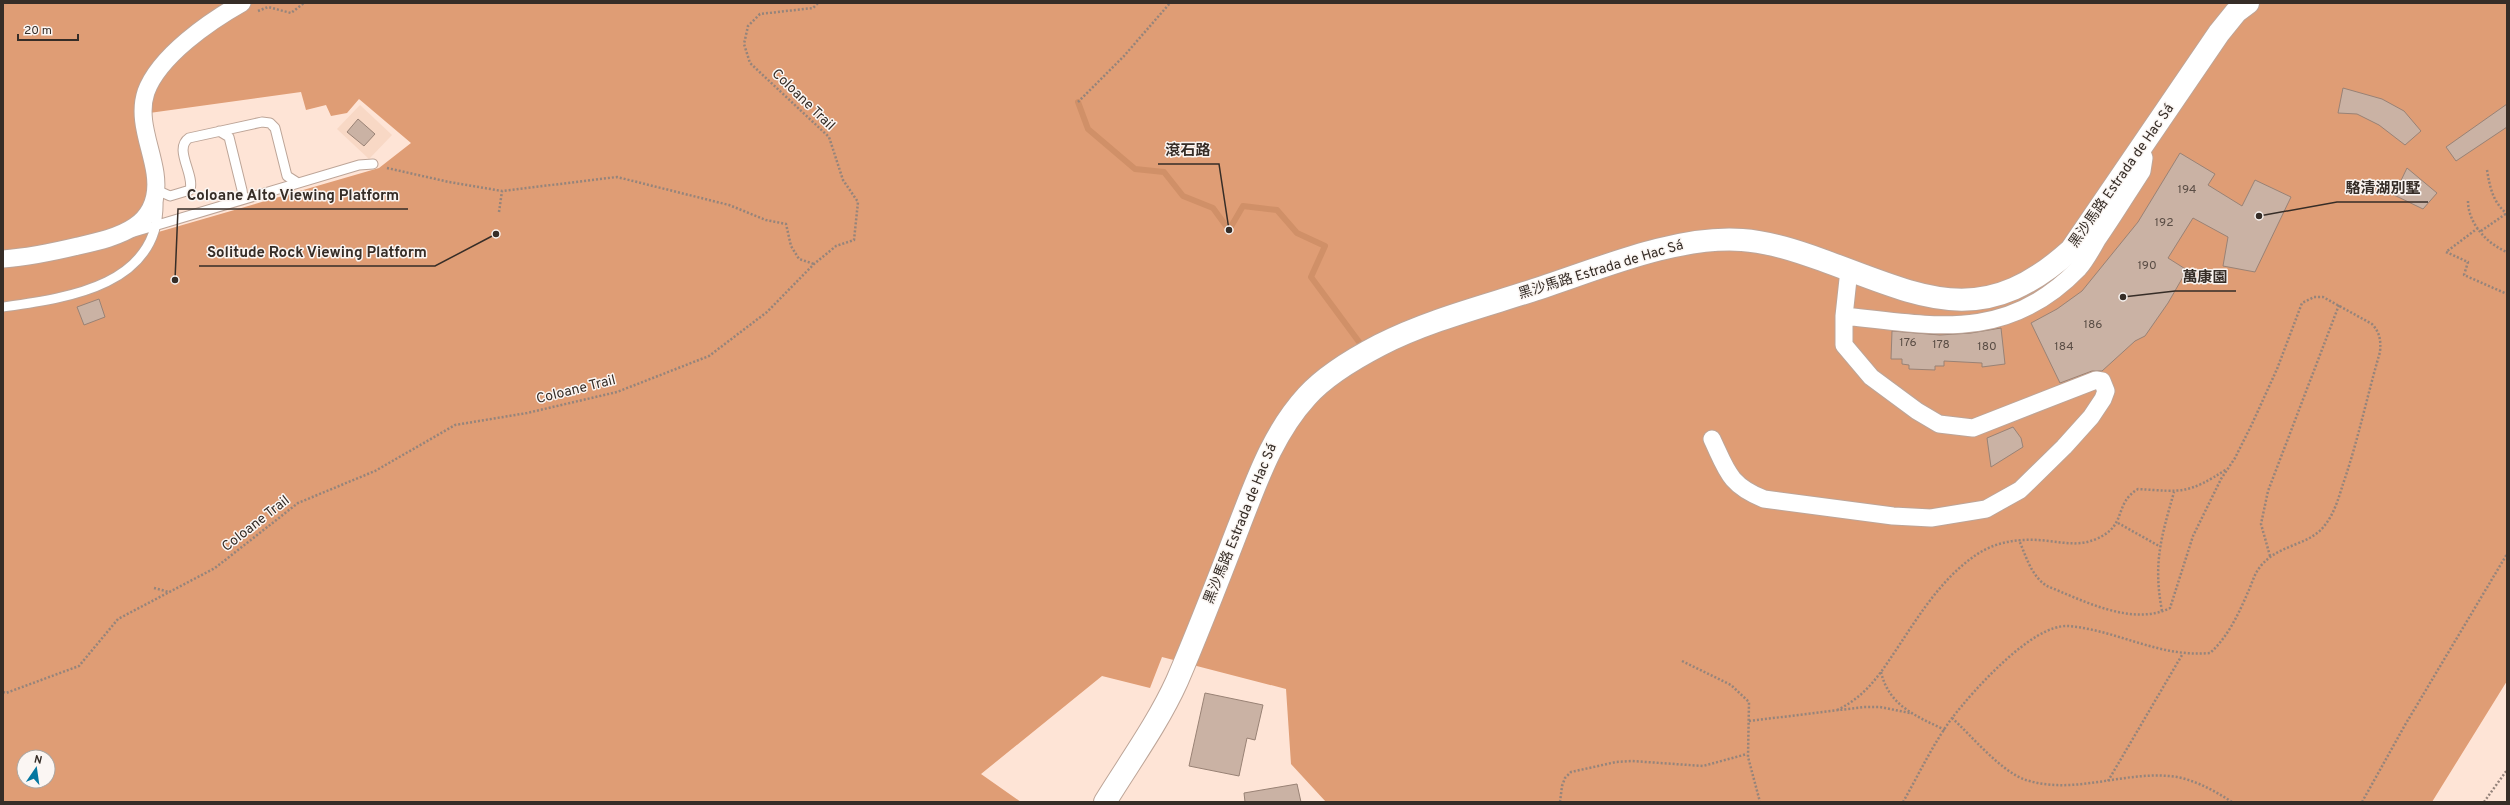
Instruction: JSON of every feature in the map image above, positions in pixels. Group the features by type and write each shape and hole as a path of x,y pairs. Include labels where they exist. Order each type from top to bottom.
{"main road":[{"name":"黑沙馬路 Estrada de Hac Sá","path":"1105,802 1169,698 1264,461 1276,440 1308,395 1334,374 1381,344 1406,334 1630,259 1681,245 1710,240 1740,239 1764,242 1919,293 1958,301 2001,295 2022,287 2053,266 2071,250 2227,22 2248,3"}],"street":[{"path":"3,259 32,257 123,235 138,224 150,210 155,192 156,178 142,114 146,93 156,74 216,18 242,3"},
{"path":"1844,316 1917,324 1972,325 2003,318 2026,310 2053,291 2080,267 2142,171 2144,158 2141,149"},
{"path":"1712,439 1735,484 1747,492 1764,499 1893,516 1931,518 1986,509 2020,490 2091,417 2106,391 2102,381 2096,380 1973,428 1939,424 1871,377 1844,345 1844,316 1848,270"}],"lane":[{"path":"156,178 161,192 170,196 190,190 190,182 183,150 186,140 262,122 273,125 276,128 286,171 290,179 298,183"},
{"path":"219,131 229,137 242,190 243,197 241,200"},
{"path":"123,235 359,165 373,164"},
{"path":"284,188 286,171"},
{"path":"3,307 85,292 126,271 138,259 150,242 156,226 159,211 156,178"}],"path":[{"name":"Coloane Trail","path":"3,692 6,693 80,666 118,619 215,568 298,503 375,471 455,425 527,413 617,392 709,356 767,312 814,264 836,246 854,240 858,202 843,180 829,137 750,63 744,44 748,26 760,14 813,8 818,3"},
{"path":"1078,102 1124,56 1170,3"},
{"path":"373,164 449,182 502,191 617,177 729,205 766,220 786,224 791,246 799,259 814,264"},
{"path":"2481,231 2507,213 2500,208 2490,191 2487,170"},
{"path":"499,212 502,191"},
{"path":"2468,201 2470,218 2481,231 2507,252"},
{"path":"2478,228 2446,252 2468,262 2464,275 2507,294"},
{"path":"1903,802 1952,718 1993,671 2014,652 2043,633 2058,627 2085,629 2182,655 2210,653 2216,648 2226,635 2259,568 2270,556 2285,547 2313,537 2325,526 2338,499 2350,464 2381,340 2378,331 2372,324 2323,297 2314,297 2302,303 2277,369 2236,458 2221,479 2192,536 2170,608 2149,614 2108,611 2047,586 2039,580 2033,572 2019,540"},
{"path":"2270,556 2261,524 2268,491 2339,305"},
{"path":"1837,710 1863,694 1881,672 1915,620 1948,578 1980,553 1998,545 2019,540 2083,544 2112,531 2118,523 2125,499 2138,489 2174,492 2193,489 2229,468"},
{"path":"2162,611 2157,576 2159,546 2174,492"},
{"path":"2118,523 2159,546"},
{"path":"2362,802 2405,725 2507,554"},
{"path":"154,588 169,593"},
{"path":"2108,781 2182,655"},
{"path":"1682,661 1717,677 1741,692 1748,702 1749,721 1747,731 1747,754 1760,802"},
{"path":"1881,672 1885,688 1895,701 1910,713 1945,730"},
{"path":"1749,721 1837,710 1880,707 1910,713"},
{"path":"1952,718 2007,770 2026,780 2047,784 2080,785 2146,776 2176,777 2195,782 2232,802"},
{"path":"1560,802 1562,786 1565,778 1571,772 1616,762 1632,761 1703,766 1721,763 1747,754"},
{"path":"2484,802 2507,770"}],"shaded area":[{"path":"3,3 2507,3 2507,681 2432,802 1326,802 1291,764 1286,689 1162,657 1150,688 1102,676 981,774 1021,802 3,802","holes":["301,92 306,110 326,105 331,116 347,113 359,99 411,143 379,168 148,235 138,224 155,174 142,114"]},
{"path":"360,105 392,135 369,159 337,129"}],"building":[{"path":"2343,88 2382,99 2404,111 2421,131 2405,145 2379,125 2357,114 2338,113"},
{"path":"2507,104 2507,127 2456,161 2446,147"},
{"path":"358,119 375,134 364,146 347,132"},
{"path":"2180,153 2215,174 2208,185 2242,206 2255,180 2291,197 2255,272 2223,266 2228,237 2193,218 2168,258 2187,270 2168,303 2145,336 2135,341 2102,371 2092,371 2060,383 2031,323 2057,309 2082,291 2138,222"},
{"path":"2407,168 2437,193 2423,209 2394,195"},
{"path":"99,299 105,317 84,325 77,307"},
{"path":"2001,328 2005,364 1982,367 1982,363 1944,361 1944,366 1935,366 1935,370 1909,369 1909,365 1902,364 1902,359 1891,359 1892,331 1940,335 1971,333"},
{"path":"2013,427 2021,438 2023,447 1991,467 1987,438"},
{"path":"1205,693 1263,705 1255,740 1247,738 1239,776 1189,766"},
{"path":"1297,784 1301,802 1245,802 1244,793"}],"waterway":[{"path":"1078,102 1088,129 1135,169 1164,172 1183,196 1213,208 1229,230 1243,206 1277,210 1297,233 1325,246 1311,277 1365,350"}],"place":[{"name":"駱清湖別墅","path":"2259,216"},
{"name":"滾石路","path":"1229,230"},
{"name":"Solitude Rock Viewing Platform","path":"496,234"},
{"name":"Coloane Alto Viewing Platform","path":"175,280"},
{"name":"萬康園","path":"2123,297"}]}
